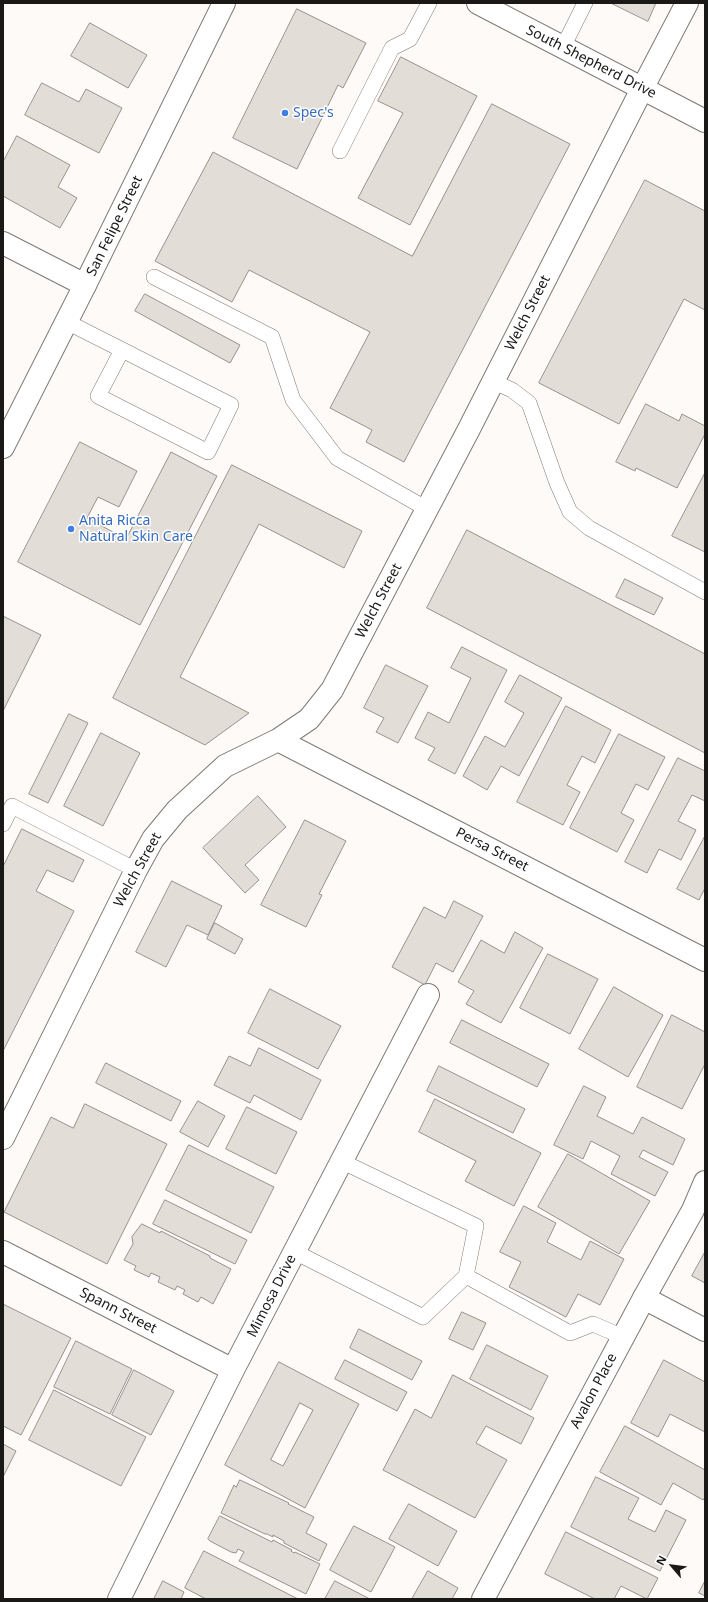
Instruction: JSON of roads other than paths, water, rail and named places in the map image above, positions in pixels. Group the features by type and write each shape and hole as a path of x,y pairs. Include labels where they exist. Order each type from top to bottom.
{"street":[{"name":"San Felipe Street","path":"3,447 86,285 224,3"},
{"name":"South Shepherd Drive","path":"478,3 705,121"},
{"name":"Welch Street","path":"3,1138 136,870 153,839 177,810 225,766 278,740 309,719 332,690 494,382 686,3"},
{"path":"3,243 86,285"},
{"name":"Persa Street","path":"278,740 705,960"},
{"name":"Mimosa Drive","path":"119,1599 233,1370 428,995"},
{"name":"Avalon Place","path":"483,1599 644,1298 693,1210 705,1182"},
{"name":"Spann Street","path":"3,1252 233,1370"},
{"path":"644,1298 705,1330"}],"lane":[{"path":"340,151 392,48 410,40 429,3"},
{"path":"563,47 585,3"},
{"path":"154,277 272,337 292,400 337,458 427,509"},
{"path":"67,322 231,405 208,452 98,396 122,350"},
{"path":"494,382 512,390 529,403 557,483 570,512 589,528 705,592"},
{"path":"3,824 12,806 136,870"},
{"path":"295,1252 423,1317 466,1276 476,1226 342,1161"},
{"path":"466,1276 570,1333 593,1324 623,1337"}],"place":[{"name":"Spec's","path":"285,113"},
{"name":"Anita Ricca Natural Skin Care","path":"71,529"}]}
